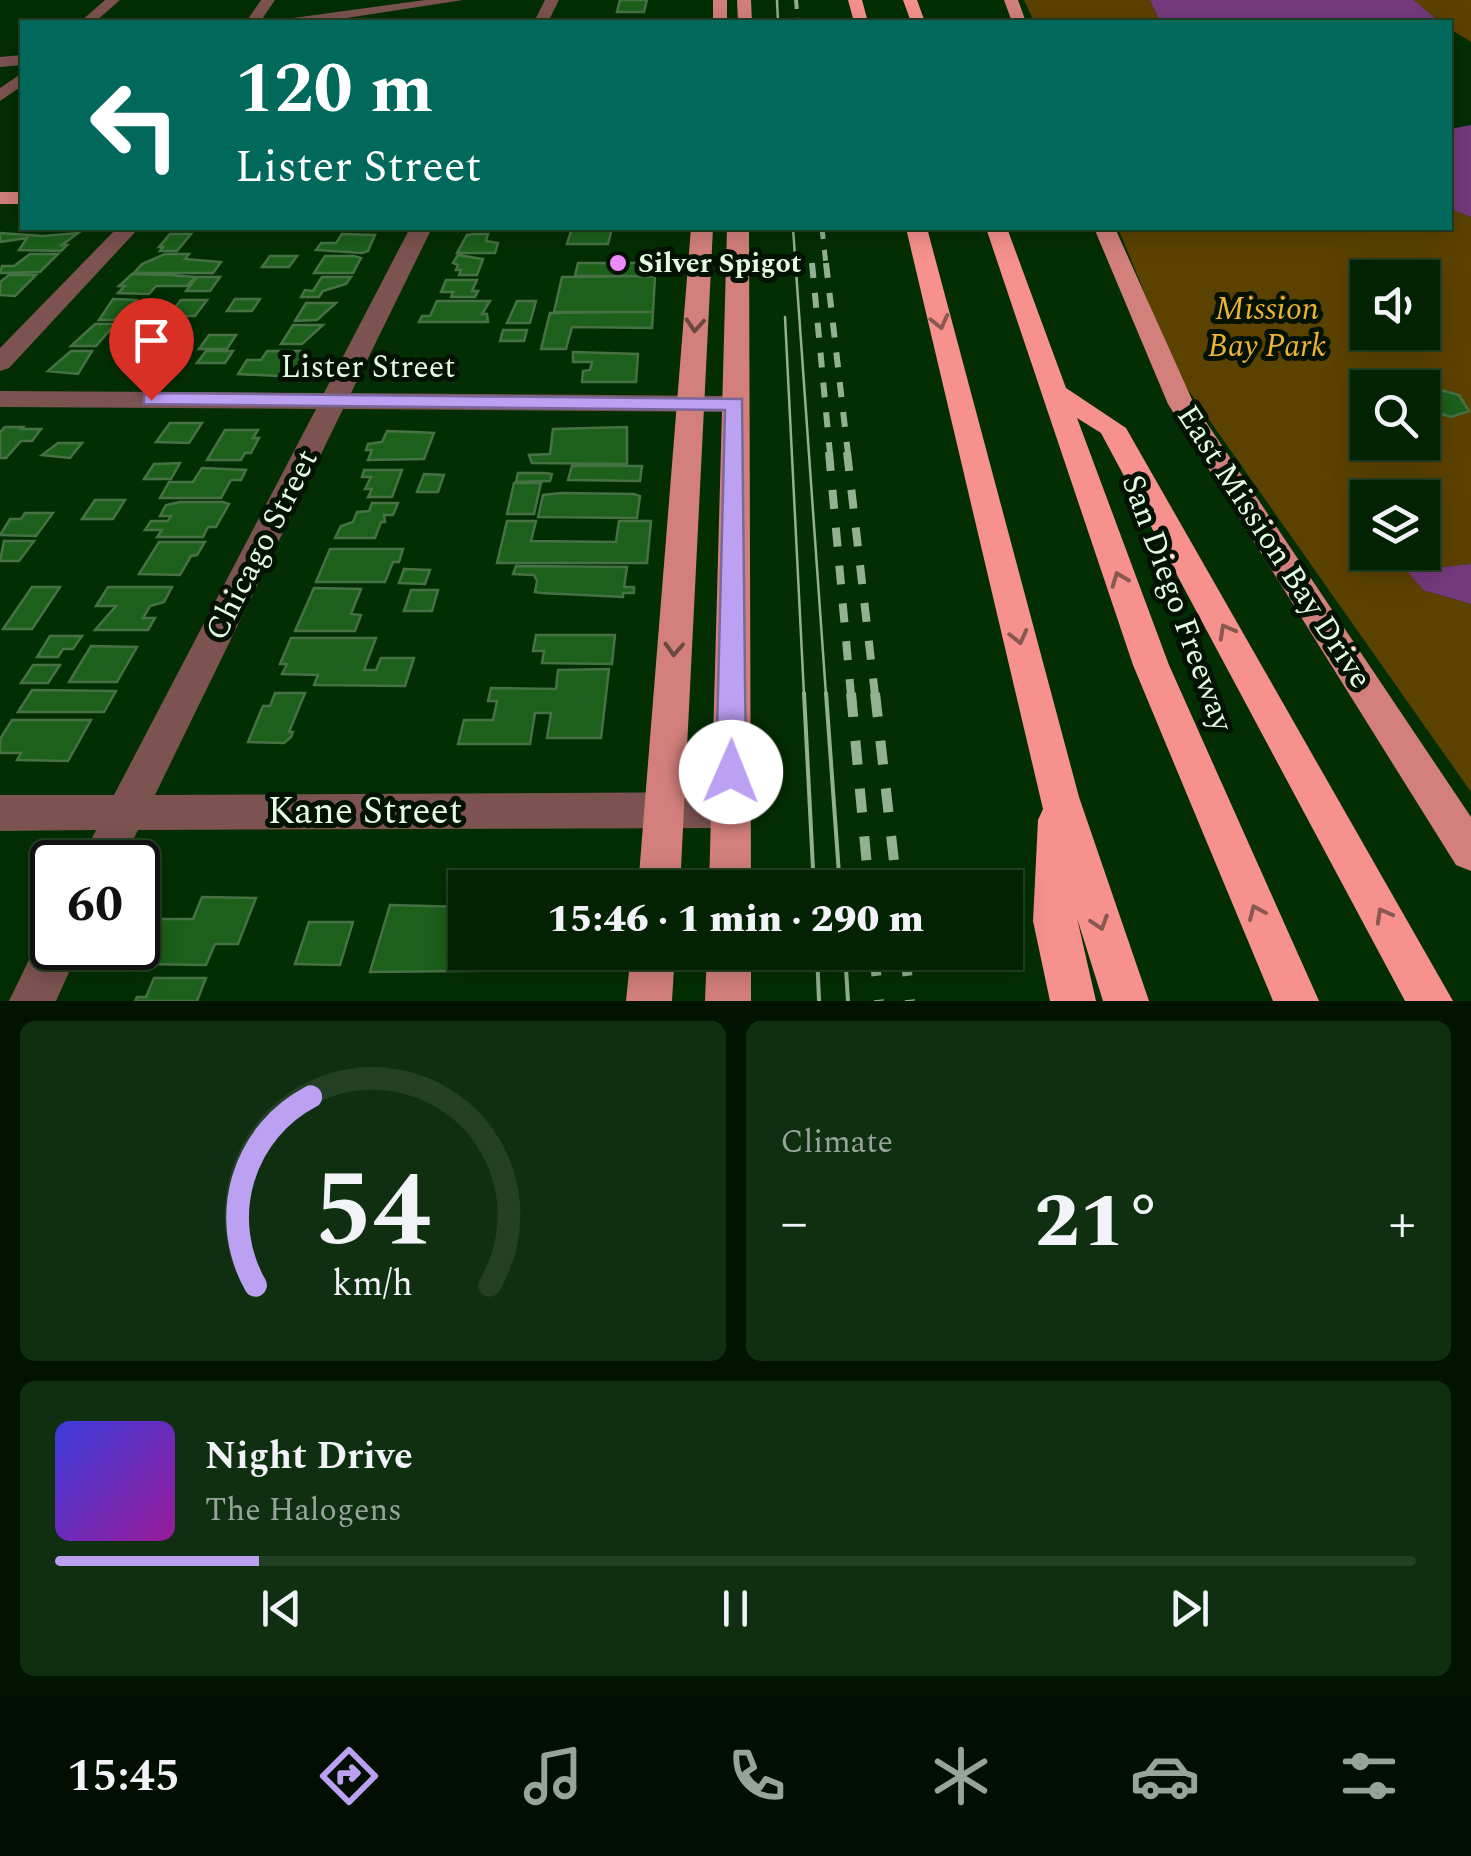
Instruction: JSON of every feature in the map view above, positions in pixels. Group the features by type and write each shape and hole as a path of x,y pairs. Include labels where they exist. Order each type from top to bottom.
{"highway":[{"path":"917,230 1059,797 1126,1001"},
{"name":"San Diego Freeway","path":"997,230 1058,394 1109,552 1206,802 1296,1001"},
{"path":"1058,394 1112,428 1430,1001"},
{"path":"1059,797 1055,921 1074,1001"}],"main road":[{"path":"660,870 702,230"},
{"path":"730,870 738,230"},
{"name":"East Mission Bay Drive","path":"1105,230 1181,404 1471,852"},
{"path":"649,1001 652,970"},
{"path":"728,1001 729,970"}],"street":[{"path":"89,20 114,0"},
{"path":"306,20 418,2 456,0"},
{"path":"0,96 20,80"},
{"path":"0,362 126,230"},
{"name":"Chicago Street","path":"112,840 420,230"},
{"name":"Lister Street","path":"0,400 735,404"},
{"name":"Kane Street","path":"0,813 730,810"},
{"path":"32,1001 47,970"}],"green space":[{"path":"1024,0 1150,0 1159,20 1033,20"},
{"path":"1414,0 1471,0 1471,42 1452,30 1452,20 1436,20"},
{"name":"Mission Bay Park","path":"1452,210 1471,217 1471,564 1440,567 1440,480 1350,480 1350,570 1417,570 1408,571 1423,590 1471,604 1471,792 1179,377 1119,230 1452,230"}],"shaded area":[{"path":"1150,0 1414,0 1437,20 1159,20"},
{"path":"1471,125 1471,217 1452,210 1452,129"},
{"path":"1471,564 1471,604 1423,590 1407,571"}],"building":[{"path":"620,0 647,0 644,12 617,12"},
{"path":"571,230 612,230 608,244 567,244"},
{"path":"0,233 78,233 62,245 67,245 61,251 19,250 27,238 0,242"},
{"path":"170,234 191,234 177,251 160,251"},
{"path":"342,234 375,235 368,251 362,253 316,250 321,243 336,243"},
{"path":"488,234 486,241 498,243 495,253 457,253 467,235"},
{"path":"30,254 58,254 40,272 0,273 2,266 14,266"},
{"path":"165,254 189,254 185,259 221,262 213,273 134,273 142,264"},
{"path":"458,255 483,259 477,275 459,275 461,270 456,270 458,265 453,263"},
{"path":"270,256 297,256 289,267 262,267"},
{"path":"325,256 361,258 353,273 314,273"},
{"path":"578,263 651,263 651,276 575,276"},
{"path":"132,274 195,277 187,286 156,286 149,294 118,293 125,286 119,286"},
{"path":"9,275 36,275 15,296 0,295 0,282"},
{"path":"655,276 653,312 554,312 562,277"},
{"path":"197,277 220,277 210,291 186,291"},
{"path":"322,277 351,277 346,284 323,291 319,297 301,297 305,290 313,291"},
{"path":"446,280 477,280 472,291 478,291 475,297 451,297 453,292 441,292"},
{"path":"113,299 136,300 130,306 143,307 137,314 123,315 119,320 99,320"},
{"path":"235,299 260,299 252,311 227,311"},
{"path":"181,300 207,300 195,316 168,316"},
{"path":"437,301 490,301 482,314 487,314 488,322 419,322 422,316 430,316"},
{"path":"517,301 536,301 530,323 507,323"},
{"path":"306,303 336,303 317,320 295,321"},
{"path":"653,312 652,328 572,327 566,349 541,349 550,313"},
{"path":"95,324 115,324 96,346 71,346"},
{"path":"293,325 323,325 302,344 281,344"},
{"path":"503,330 527,330 524,341 500,341"},
{"path":"209,335 236,335 227,349 199,349"},
{"path":"162,337 155,347 125,347 133,338"},
{"path":"71,351 92,351 78,374 48,371"},
{"path":"143,351 164,351 154,363 132,363 136,359 130,359"},
{"path":"206,351 233,351 225,363 197,363"},
{"path":"267,351 306,351 302,357 306,357 297,372 279,376 238,374 247,360 261,360"},
{"path":"573,352 638,354 636,382 582,382 583,371 590,370 592,362 573,362"},
{"path":"1440,390 1459,395 1469,411 1451,417 1440,413"},
{"path":"170,423 202,423 189,443 156,442"},
{"path":"5,427 41,429 32,441 21,441 6,458 0,458 0,432"},
{"path":"627,427 627,464 532,463 529,455 550,454 553,429"},
{"path":"225,430 258,430 253,438 259,438 251,453 245,453 241,460 207,460"},
{"path":"387,431 434,433 424,459 368,460 372,450 366,450 368,444 382,442"},
{"path":"58,443 82,443 70,458 42,455"},
{"path":"180,463 171,479 144,479 154,464"},
{"path":"572,466 642,466 640,481 568,480"},
{"path":"202,468 246,470 241,480 231,480 221,498 160,498 169,482 193,482"},
{"path":"364,470 402,470 392,497 368,497 372,489 365,489 371,477 362,477"},
{"path":"518,473 552,474 550,481 516,482"},
{"path":"424,474 444,475 438,492 417,492"},
{"path":"514,483 541,483 534,514 507,514"},
{"path":"634,494 640,496 637,518 538,517 543,495"},
{"path":"95,500 125,500 113,519 82,519"},
{"path":"372,503 398,503 393,515 384,515 385,522 381,522 375,538 335,538 341,526 353,522 357,512 369,511"},
{"path":"229,504 216,527 208,527 203,537 157,537 162,530 145,530 151,521 168,521 171,516 160,516 166,505"},
{"path":"25,513 53,513 36,536 0,535 10,519 21,519"},
{"path":"507,521 536,521 531,541 616,542 619,521 651,521 647,563 497,563"},
{"path":"4,541 34,541 19,561 0,561"},
{"path":"159,542 205,542 180,575 139,574"},
{"path":"330,549 403,549 385,582 316,582"},
{"path":"516,566 627,567 624,587 634,587 634,593 623,593 623,597 535,592 534,575 513,574"},
{"path":"404,569 430,570 425,584 399,583"},
{"path":"32,587 60,587 32,629 3,629"},
{"path":"108,587 172,587 164,602 150,606 143,618 155,618 148,630 95,630 116,606 96,606"},
{"path":"314,588 361,589 351,614 361,615 355,631 295,631"},
{"path":"411,590 438,590 432,611 404,611"},
{"path":"536,635 615,635 612,664 542,663 544,651 533,651"},
{"path":"50,636 82,636 73,649 63,649 58,657 37,657"},
{"path":"291,638 376,638 364,670 376,670 381,658 414,658 405,686 314,685 318,675 282,674 287,664 280,664"},
{"path":"91,646 137,647 117,682 69,682"},
{"path":"33,665 60,665 48,683 21,683"},
{"path":"609,669 601,738 547,738 551,713 535,713 530,744 458,744 464,720 493,720 497,701 488,701 491,688 556,689 558,670"},
{"path":"32,690 116,691 104,712 18,712"},
{"path":"275,693 305,693 289,732 293,732 291,737 284,743 248,742 263,706 270,706"},
{"path":"12,720 91,720 68,761 17,760 21,753 0,753 0,739"},
{"path":"202,897 256,898 238,944 215,944 206,965 160,964 160,919 193,919"},
{"path":"390,905 448,907 448,970 566,970 370,972"},
{"path":"309,922 353,922 340,965 295,964"},
{"path":"154,978 206,978 197,1001 135,1001 137,997 146,997"}],"tram line":[{"path":"777,0 778,20"},
{"path":"793,230 826,695"},
{"path":"785,317 804,695"},
{"path":"804,693 813,870"},
{"path":"826,693 839,870"},
{"path":"818,970 819,1001"},
{"path":"846,970 848,1001"}],"railway":[{"path":"796,0 798,20"},
{"path":"822,230 826,265"},
{"path":"812,263 830,454"},
{"path":"826,263 848,454"},
{"path":"829,452 851,695"},
{"path":"847,452 875,695"},
{"path":"851,693 867,870"},
{"path":"875,693 895,870"},
{"path":"876,970 879,1001"},
{"path":"907,970 910,1001"}],"place":[{"name":"Silver Spigot","path":"618,263"}],"route":[{"path":"151,400 735,404 731,772"}]}
